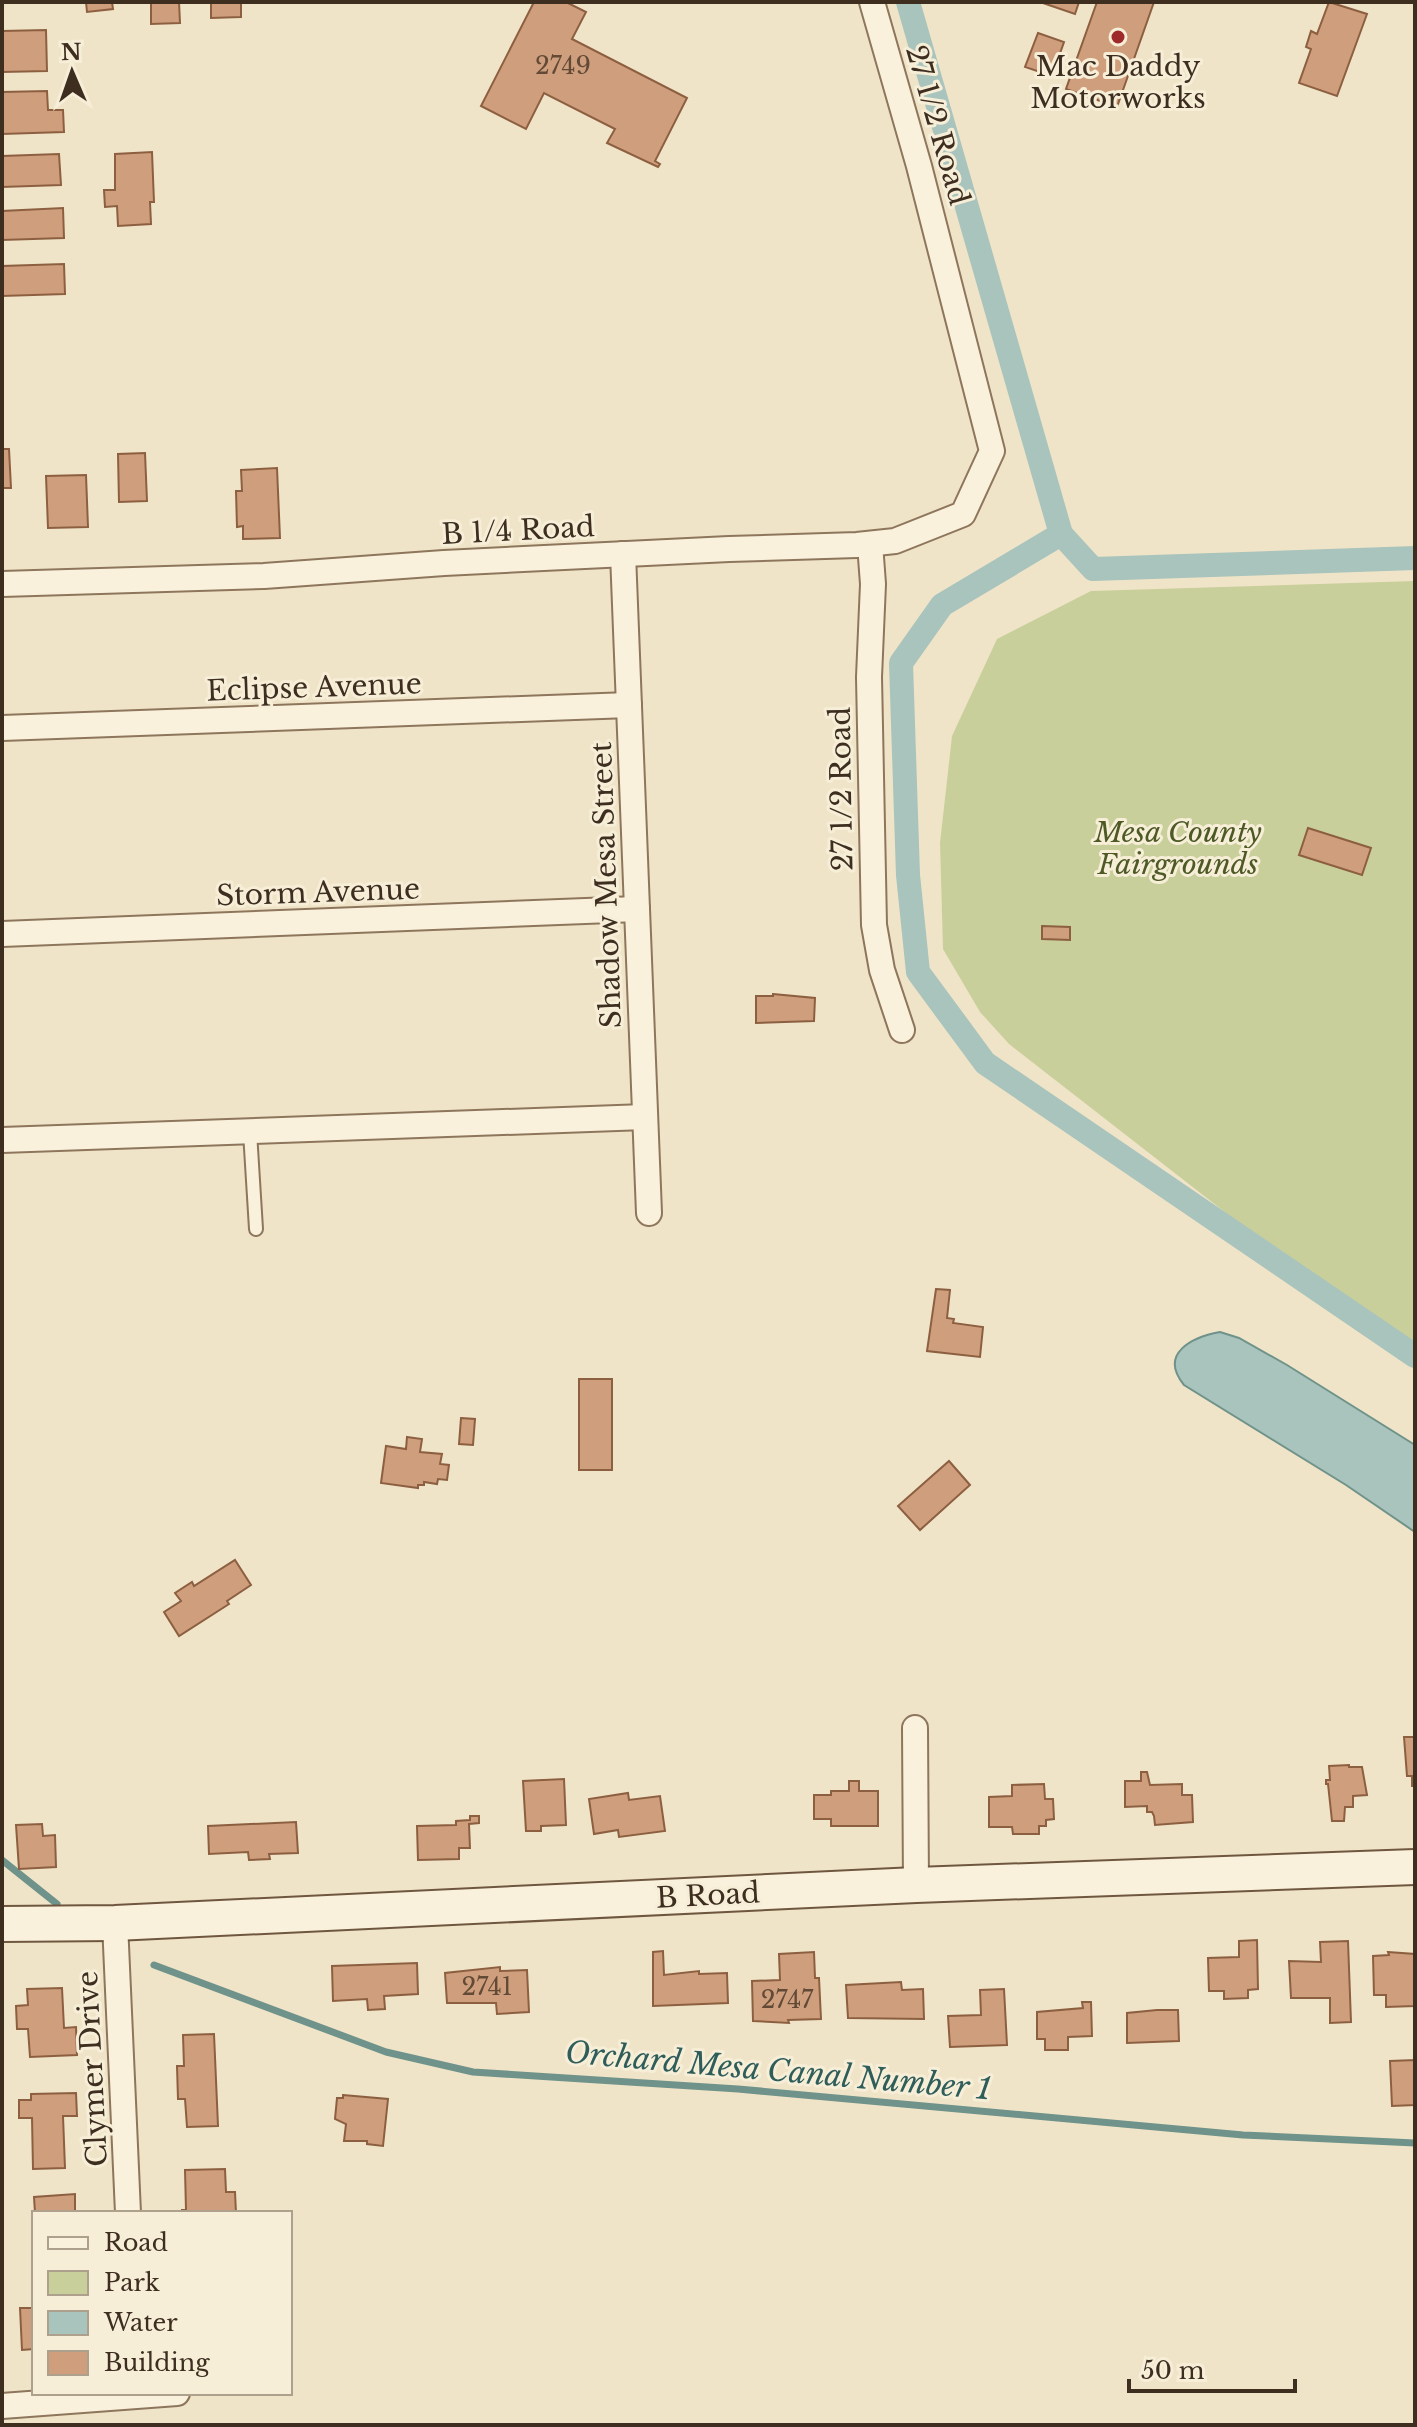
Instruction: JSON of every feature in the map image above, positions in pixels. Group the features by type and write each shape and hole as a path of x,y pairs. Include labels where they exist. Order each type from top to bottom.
{"street":[{"name":"27 1/2 Road","path":"872,2 919,166 992,451"},
{"name":"B 1/4 Road","path":"2,584 264,576 895,541 963,514 992,451"},
{"name":"27 1/2 Road","path":"870,544 873,584 869,677 874,925 882,970 902,1030"},
{"name":"Shadow Mesa Street","path":"623,554 649,1213"},
{"name":"Eclipse Avenue","path":"2,728 629,705"},
{"name":"Storm Avenue","path":"2,934 637,909"},
{"path":"2,1140 645,1117"},
{"path":"915,1728 916,1885"},
{"name":"B Road","path":"2,1924 115,1923 916,1885 1415,1867"},
{"name":"Clymer Drive","path":"115,1923 128,2211"},
{"path":"2,2406 134,2395"}],"lane":[{"path":"250,1132 256,1229"}],"green space":[{"name":"Mesa County Fairgrounds","path":"1415,581 1415,1360 1009,1044 980,1012 943,949 940,843 952,736 997,639 1091,591"}],"water":[{"path":"1220,1332 1239,1338 1287,1365 1415,1445 1415,1532 1346,1485 1184,1385 1177,1374 1177,1355 1182,1348 1199,1338"}],"building":[{"path":"86,2 112,2 113,9 87,12"},
{"path":"151,2 179,2 180,23 151,24"},
{"path":"211,2 241,2 241,17 211,18"},
{"path":"534,2 566,2 586,12 572,39 687,98 655,161 660,164 658,167 607,143 615,129 544,93 526,129 481,106"},
{"path":"1040,2 1079,2 1075,14"},
{"path":"1097,2 1154,2 1117,107 1066,89"},
{"path":"1329,2 1367,14 1337,96 1299,83 1311,49 1306,47 1311,31 1317,34"},
{"path":"46,30 47,71 2,72 2,31"},
{"path":"1038,33 1064,42 1052,76 1025,67"},
{"path":"47,91 48,110 63,110 64,132 2,134 2,92"},
{"path":"152,152 154,202 150,202 151,224 118,226 117,206 105,207 104,190 115,190 115,154"},
{"path":"59,154 61,185 2,187 2,156"},
{"path":"63,208 64,238 2,240 2,211"},
{"path":"64,264 65,294 2,296 2,266"},
{"path":"2,449 9,449 11,488 2,488"},
{"path":"145,453 147,501 119,502 118,454"},
{"path":"277,468 280,538 243,539 243,526 237,527 236,491 242,491 241,470"},
{"path":"86,475 88,527 48,528 46,476"},
{"path":"1308,828 1371,848 1362,875 1299,855"},
{"path":"1042,926 1070,927 1070,940 1042,939"},
{"path":"773,994 815,998 814,1021 756,1023 756,996"},
{"path":"936,1289 950,1290 947,1318 954,1319 953,1323 983,1327 980,1357 927,1351"},
{"path":"579,1379 612,1379 612,1470 579,1470"},
{"path":"461,1418 475,1419 473,1445 459,1444"},
{"path":"407,1437 422,1439 420,1452 442,1454 440,1464 449,1465 447,1480 438,1479 437,1484 424,1482 418,1488 381,1483 386,1446 406,1449"},
{"path":"949,1461 970,1485 920,1530 898,1506"},
{"path":"235,1560 251,1585 227,1601 229,1604 179,1636 164,1612 181,1601 175,1593 192,1582 194,1586"},
{"path":"1404,1737 1415,1737 1415,1786 1412,1786 1412,1776 1407,1776"},
{"path":"1329,1766 1362,1767 1367,1795 1353,1796 1353,1807 1345,1807 1344,1821 1332,1821 1326,1784 1326,1780 1330,1780"},
{"path":"1141,1772 1147,1772 1150,1785 1182,1784 1182,1795 1192,1795 1193,1822 1155,1825 1154,1816 1152,1812 1147,1812 1147,1806 1125,1807 1125,1781 1141,1781"},
{"path":"564,1779 566,1825 541,1826 541,1831 526,1831 523,1781"},
{"path":"849,1781 859,1781 859,1791 878,1791 878,1826 831,1826 831,1819 814,1819 814,1795 849,1791"},
{"path":"1044,1784 1045,1799 1053,1799 1054,1819 1046,1820 1046,1826 1039,1826 1039,1834 1013,1834 1012,1827 989,1827 989,1797 1012,1796 1012,1785"},
{"path":"628,1793 629,1800 660,1796 665,1831 619,1837 618,1830 594,1834 589,1799"},
{"path":"470,1816 479,1816 479,1823 469,1824 470,1848 459,1848 459,1859 418,1860 417,1826 456,1825 456,1821 470,1820"},
{"path":"296,1822 298,1853 269,1854 270,1859 249,1860 248,1852 209,1854 208,1826"},
{"path":"42,1824 43,1836 55,1835 56,1867 19,1869 16,1825"},
{"path":"1257,1940 1258,1989 1248,1990 1248,1998 1224,1999 1224,1991 1209,1991 1208,1958 1239,1957 1239,1941"},
{"path":"1348,1941 1351,2022 1330,2023 1330,1998 1291,1998 1289,1961 1321,1962 1320,1942"},
{"path":"663,1951 664,1975 699,1971 699,1974 727,1973 728,2003 653,2006 653,1952"},
{"path":"814,1952 821,2019 788,2020 789,2023 753,2021 752,1981 780,1980 779,1954"},
{"path":"1388,1952 1415,1954 1415,2006 1386,2007 1386,1995 1374,1995 1373,1956 1389,1955"},
{"path":"417,1963 418,1994 384,1996 385,2009 368,2010 367,1999 333,2001 332,1966"},
{"path":"500,1967 500,1971 527,1970 529,2012 497,2014 496,2003 447,2003 445,1973"},
{"path":"901,1982 902,1990 923,1989 924,2019 848,2018 846,1985"},
{"path":"62,1988 64,2028 76,2027 77,2055 30,2057 28,2029 17,2029 16,2006 28,2005 27,1989"},
{"path":"1004,1989 1007,2045 950,2047 948,2016 981,2015 980,1990"},
{"path":"1082,2002 1091,2002 1092,2036 1068,2037 1068,2050 1045,2050 1045,2039 1037,2039 1037,2012 1083,2008"},
{"path":"1178,2010 1179,2041 1127,2043 1127,2013"},
{"path":"214,2034 218,2126 187,2127 185,2099 178,2099 177,2066 184,2066 183,2035"},
{"path":"1415,2060 1415,2105 1392,2106 1390,2061"},
{"path":"76,2093 77,2116 63,2116 65,2168 33,2169 32,2118 19,2118 19,2100 31,2100 31,2094"},
{"path":"343,2095 388,2099 383,2146 367,2144 367,2141 344,2141 346,2124 335,2119 337,2098 343,2098"},
{"path":"225,2169 226,2192 235,2192 236,2211 182,2211 186,2210 185,2170"},
{"path":"75,2194 75,2211 35,2211 34,2197"},
{"path":"20,2308 32,2308 32,2349 22,2350"}],"waterway":[{"path":"908,2 1061,534 1093,569 1415,558"},
{"path":"1061,534 942,605 901,663 908,875 918,972 985,1063 1415,1356"},
{"name":"Orchard Mesa Canal Number 1","path":"2,1860 57,1904"},
{"name":"Orchard Mesa Canal Number 1","path":"154,1965 386,2052 473,2072 738,2089 1243,2135 1415,2143"}],"place":[{"name":"Mac Daddy Motorworks","path":"1118,37"}]}
